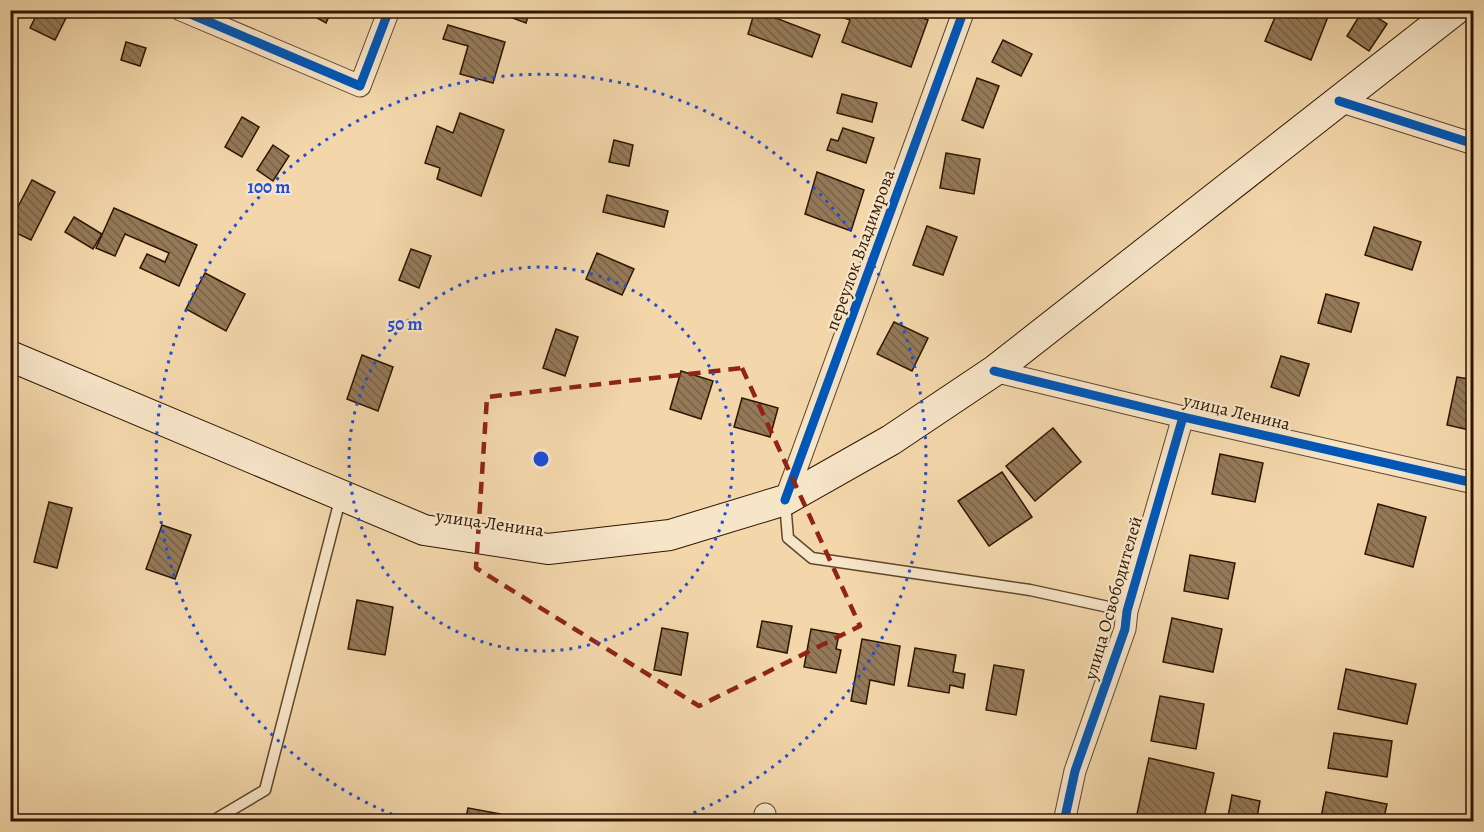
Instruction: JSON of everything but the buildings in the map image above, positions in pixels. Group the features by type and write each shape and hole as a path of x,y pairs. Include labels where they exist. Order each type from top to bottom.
{"main road":[{"name":"улица Ленина","path":"10,356 424,530 548,549 670,535 785,500 891,440 994,371 1455,10"}],"street":[{"path":"181,10 360,87 389,10"},
{"name":"переулок Владимрова","path":"785,500 964,10"},
{"path":"1339,101 1473,144"},
{"name":"улица Ленина","path":"994,371 1473,483"},
{"name":"улица Освободителей","path":"1064,822 1075,771 1125,629 1127,610 1183,417"}],"lane":[{"path":"211,822 265,790 341,495"},
{"path":"785,500 788,538 812,558 1030,590 1127,610"}],"highlighted area":[{"path":"742,368 860,626 699,706 476,568 487,397"}],"cycle path":[{"path":"181,10 360,86 389,10"},
{"path":"785,500 964,10"},
{"path":"1339,101 1474,144"},
{"path":"994,371 1183,417 1474,483"},
{"path":"1064,822 1075,771 1125,629 1127,611 1183,417"}]}
